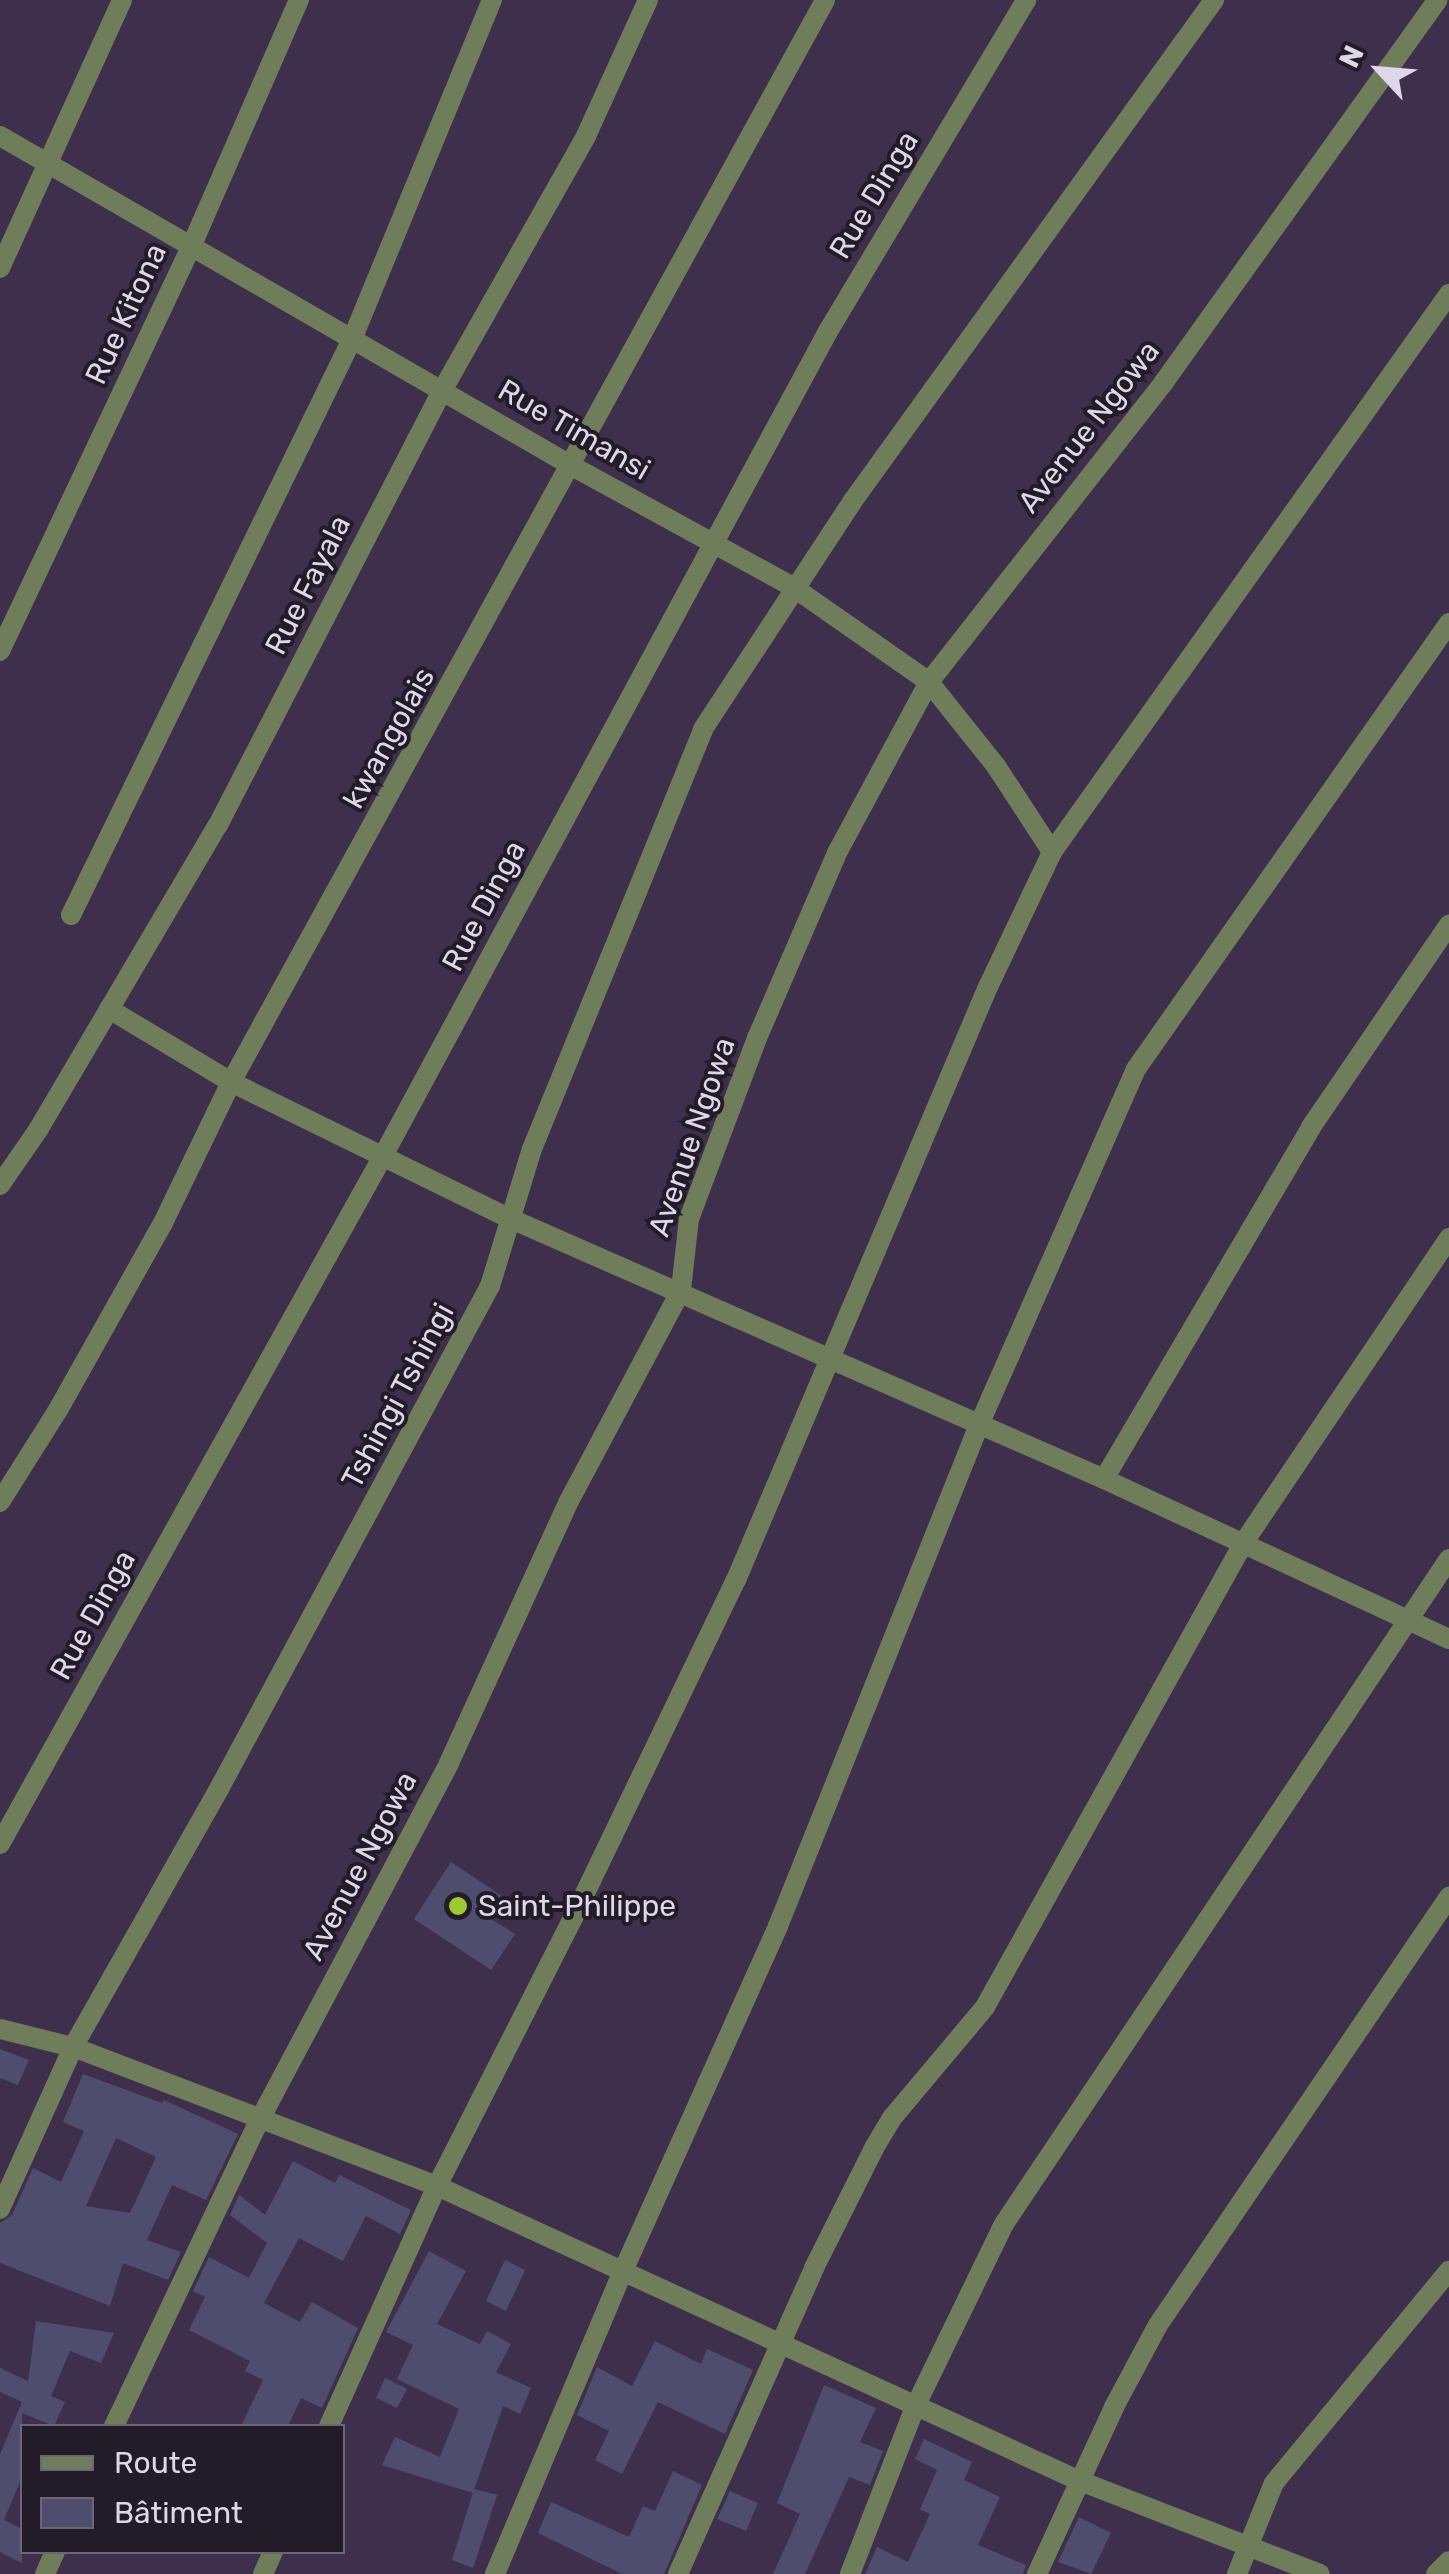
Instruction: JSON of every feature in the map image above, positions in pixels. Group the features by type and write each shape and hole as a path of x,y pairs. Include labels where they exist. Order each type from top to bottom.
{"street":[{"path":"0,268 122,0"},
{"name":"Rue Kitona","path":"0,651 191,247 300,0"},
{"path":"71,915 353,338 492,0"},
{"name":"Rue Fayala","path":"0,1185 218,825 443,388 586,136 648,0"},
{"name":"kwangolais","path":"0,1502 58,1410 162,1225 231,1082 825,0"},
{"name":"Rue Dinga","path":"0,1844 383,1156 826,333 1026,0"},
{"name":"Tshingi Tshingi","path":"0,2209 73,2046 453,1362 496,1271 532,1149 703,729 793,587 1214,0"},
{"name":"Avenue Ngowa","path":"115,2424 259,2121 448,1763 569,1501 681,1290 689,1218 756,1038 838,851 928,682 1164,382 1437,0"},
{"name":"Rue Timansi","path":"0,136 443,388 572,466 793,587 928,682 996,766 1052,852"},
{"path":"330,2424 436,2186 576,1912 736,1580 987,989 1052,852 1449,294"},
{"path":"495,2574 624,2269 778,1926 979,1426 1136,1069 1449,622"},
{"path":"1104,1479 1310,1127 1449,925"},
{"path":"109,1009 231,1082 511,1219 681,1290 1104,1479 1449,1639"},
{"path":"678,2574 874,2148 892,2118 984,2008 1244,1542 1449,1238"},
{"path":"850,2574 915,2406 1004,2224 1449,1559"},
{"path":"1036,2574 1158,2325 1449,1896"},
{"path":"0,2029 73,2046 259,2121 436,2186 1080,2481 1320,2574"},
{"path":"1237,2574 1274,2483 1449,2271"},
{"path":"1436,2574 1449,2561"}],"building":[{"name":"Saint-Philippe","path":"451,1862 502,1896 488,1917 515,1934 491,1970 414,1919"},
{"path":"0,2049 29,2060 18,2085 0,2078"},
{"path":"83,2074 162,2103 164,2100 238,2134 206,2200 172,2185 147,2240 181,2252 168,2280 123,2263 110,2306 0,2263 0,2223 12,2215 33,2168 61,2182 84,2131 63,2122","holes":["116,2138 156,2157 130,2213 86,2206"]},
{"path":"293,2161 335,2183 339,2175 411,2210 400,2234 366,2216 343,2261 299,2238 264,2303 300,2322 312,2302 358,2328 322,2408 301,2398 289,2424 242,2424 263,2380 245,2371 250,2361 189,2330 205,2297 193,2291 209,2257 249,2278 267,2243 230,2215 239,2195 265,2215"},
{"path":"429,2251 466,2271 437,2324 480,2344 487,2331 511,2344 496,2372 531,2388 520,2414 503,2406 473,2493 382,2465 395,2437 440,2457 459,2409 397,2379 413,2345 386,2332"},
{"path":"505,2260 525,2270 506,2311 486,2301"},
{"path":"36,2321 114,2333 101,2363 70,2351 51,2396 65,2402 55,2424 22,2413 20,2482 4,2520 20,2528 22,2563 0,2552 0,2454 22,2402 0,2392 0,2368 28,2381"},
{"path":"655,2341 701,2364 707,2349 753,2370 725,2434 658,2402 622,2474 595,2460 609,2431 577,2415 597,2367 632,2386"},
{"path":"385,2378 407,2389 397,2408 376,2398"},
{"path":"824,2385 876,2408 860,2442 883,2451 870,2485 849,2477 805,2574 773,2574 800,2514 777,2503"},
{"path":"924,2439 972,2462 964,2480 1000,2497 978,2545 1026,2565 1023,2574 865,2574 877,2547 908,2562 930,2514 920,2509 937,2470 915,2459"},
{"path":"673,2471 702,2485 664,2574 622,2574 538,2533 551,2502 629,2537 643,2506 655,2511"},
{"path":"474,2489 497,2495 473,2568 452,2560"},
{"path":"730,2491 758,2503 746,2531 717,2519"},
{"path":"1079,2517 1111,2533 1091,2574 1058,2562"}],"place":[{"name":"Saint-Philippe","path":"458,1906"}]}
